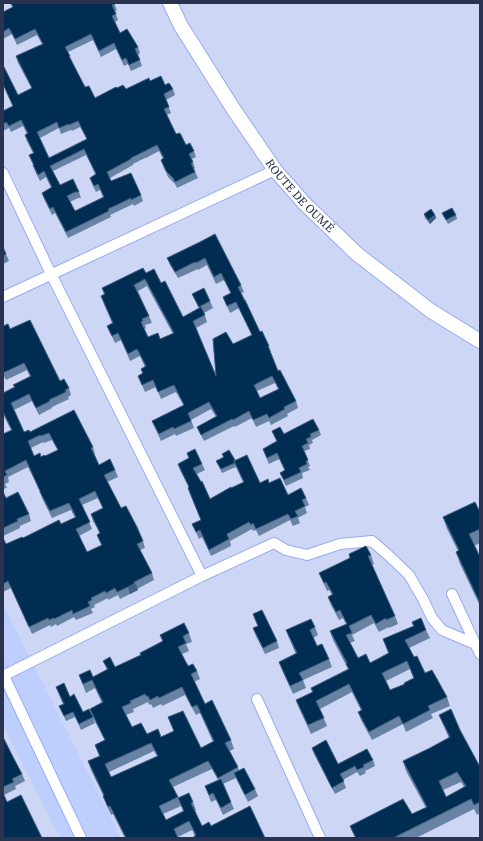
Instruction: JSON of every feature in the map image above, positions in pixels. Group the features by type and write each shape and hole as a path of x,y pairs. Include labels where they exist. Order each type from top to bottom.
{"main road":[{"name":"ROUTE DE OUMÉ","path":"170,3 181,26 234,110 275,170 304,203 357,254 431,311 480,341"}],"street":[{"path":"3,296 275,170"},
{"path":"3,173 51,274 202,576"},
{"path":"81,838 3,676 202,576 274,543 286,550 307,555 340,544 372,541 408,575 423,599 432,618 442,630 475,644"},
{"path":"452,594 480,654"},
{"path":"257,699 320,838"}],"shaded area":[{"path":"3,604 121,838 60,838 3,725"}],"building":[{"path":"11,3 114,3 115,4 112,5 116,14 112,16 120,33 127,29 138,47 135,49 140,60 129,65 126,58 122,60 114,43 99,51 91,34 65,47 69,56 85,87 89,86 95,98 116,87 117,88 123,85 126,89 149,78 150,81 161,76 165,85 169,83 173,89 164,94 169,107 164,109 176,134 180,133 186,145 190,143 194,151 189,154 193,162 191,163 195,172 175,182 166,171 161,160 164,158 157,145 107,172 111,181 131,173 141,195 108,209 109,211 66,232 53,207 50,209 42,193 52,187 44,171 38,175 33,165 29,155 34,153 25,135 28,133 21,120 9,126 6,122 3,124 3,111 13,106 3,84 3,65 18,95 32,88 16,56 43,44 35,29 15,39 9,28 3,32 3,12 13,7","holes":["78,121 87,139 49,158 37,132 57,122 59,128","84,149 96,174 90,178 94,186 98,184 104,197 75,211 67,196 75,192 79,192 73,179 60,185 50,166"]},
{"path":"452,208 456,215 446,220 442,213"},
{"path":"431,209 435,215 428,220 424,214"},
{"path":"215,234 241,285 238,287 260,332 262,331 278,371 280,370 296,401 284,407 285,409 269,418 267,414 253,420 249,411 201,435 197,427 217,416 209,402 188,413 191,421 174,429 173,427 159,434 152,421 184,405 174,385 158,392 153,380 142,385 138,376 143,373 141,369 146,366 137,349 128,354 118,333 112,336 107,326 113,323 101,296 105,294 102,288 143,268 146,273 154,269 161,283 165,281 183,317 201,307 205,315 193,321 216,376 213,339 226,332 233,344 252,335 236,302 227,306 223,297 231,293 221,273 214,277 205,258 175,272 167,258","holes":["145,279 174,333 160,339 158,333 148,337 141,322 143,321 142,319 149,316 134,285","272,376 279,389 260,398 254,385"]},
{"path":"3,247 6,254 3,256"},
{"path":"204,288 210,301 199,307 192,294"},
{"path":"30,320 60,381 64,379 69,388 65,390 66,392 36,408 29,394 11,403 24,432 29,430 30,432 74,410 93,447 91,448 99,465 110,459 115,470 104,475 121,508 126,506 137,527 143,541 137,544 152,573 117,592 115,588 91,598 92,600 88,602 90,606 73,614 72,610 54,619 49,620 48,618 29,627 8,581 3,584 3,538 6,544 22,537 23,538 59,520 61,524 76,517 69,503 50,511 26,460 5,471 7,475 3,477 3,434 12,430 3,412 3,393 15,387 13,385 31,376 24,363 3,373 3,326 8,324 10,329","holes":["49,433 58,450 45,456 44,455 41,457 40,453 34,456 28,441 40,435","95,491 103,508 91,514 100,533 97,535 102,545 87,552 76,529 90,522 79,499"]},
{"path":"313,419 319,430 310,434 311,437 306,439 308,443 302,446 308,460 306,461 307,464 299,468 301,472 284,480 280,473 285,470 277,453 267,458 263,449 277,441 272,431 280,427 284,434"},
{"path":"195,449 202,464 193,468 201,482 202,481 210,499 231,487 244,482 234,461 247,455 260,483 268,479 269,483 280,478 288,495 301,488 306,498 302,500 305,506 295,511 298,516 291,519 288,514 256,529 253,523 251,525 249,522 227,534 229,539 209,550 200,530 196,532 192,524 201,520 188,488 189,487 178,464 189,458 187,453"},
{"path":"229,450 235,460 235,463 221,469 216,461 224,457 222,454"},
{"path":"3,492 6,498 18,492 29,514 17,519 18,521 3,528"},
{"path":"475,502 480,512 480,529 469,534 480,557 480,603 456,552 459,550 443,517"},
{"path":"366,546 371,555 368,556 395,616 386,620 386,618 376,624 371,615 349,626 352,633 346,635 358,658 366,654 370,663 389,653 383,639 414,626 412,622 421,618 426,630 405,640 414,657 417,656 425,673 432,670 447,697 428,706 430,710 403,724 399,716 369,732 358,712 362,710 349,684 316,701 324,718 308,725 296,700 313,692 311,688 349,669 330,631 347,624 340,610 336,612 328,597 333,594 326,582 324,583 319,573 350,558 349,554","holes":["407,661 414,678 404,683 405,684 390,690 382,673"]},
{"path":"262,610 277,641 263,648 253,628 258,626 253,614"},
{"path":"311,619 315,627 310,630 317,646 322,644 329,659 299,673 303,680 290,686 279,662 297,653 286,630"},
{"path":"184,623 189,633 183,636 186,643 178,647 188,666 193,664 197,671 191,674 205,704 212,700 231,740 225,743 238,767 218,778 208,761 169,780 178,797 159,806 166,820 184,811 178,798 189,793 193,802 191,803 202,826 209,822 211,826 250,806 265,838 195,838 194,836 196,835 189,821 174,829 178,838 126,838 110,806 108,807 88,761 100,756 95,745 105,740 90,709 103,702 92,680 83,684 79,675 90,670 93,677 108,669 103,661 110,657 115,667 141,655 140,653 163,641 160,635","holes":["182,687 192,707 197,705 214,741 201,748 183,711 168,717 174,731 161,737 158,729 147,734 141,723 132,727 122,707 131,703 130,701 145,694 150,700 158,696 159,698","151,743 158,756 111,777 105,764"]},
{"path":"64,683 70,697 74,694 83,712 89,709 93,717 79,724 73,712 64,716 59,706 64,704 56,687"},
{"path":"451,709 460,730 480,767 480,802 474,805 471,799 393,838 356,838 350,826 403,799 412,814 427,807 403,761 450,737 439,715","holes":["457,772 466,786 446,797 439,781"]},
{"path":"3,737 22,774 12,779 14,782 3,787"},
{"path":"326,740 338,764 367,749 373,760 357,770 355,766 340,774 344,781 332,788 312,748"},
{"path":"244,768 255,789 245,795 234,773"},
{"path":"221,779 231,802 221,808 213,793 209,795 205,786"},
{"path":"3,793 7,802 21,795 42,838 3,838"}]}
